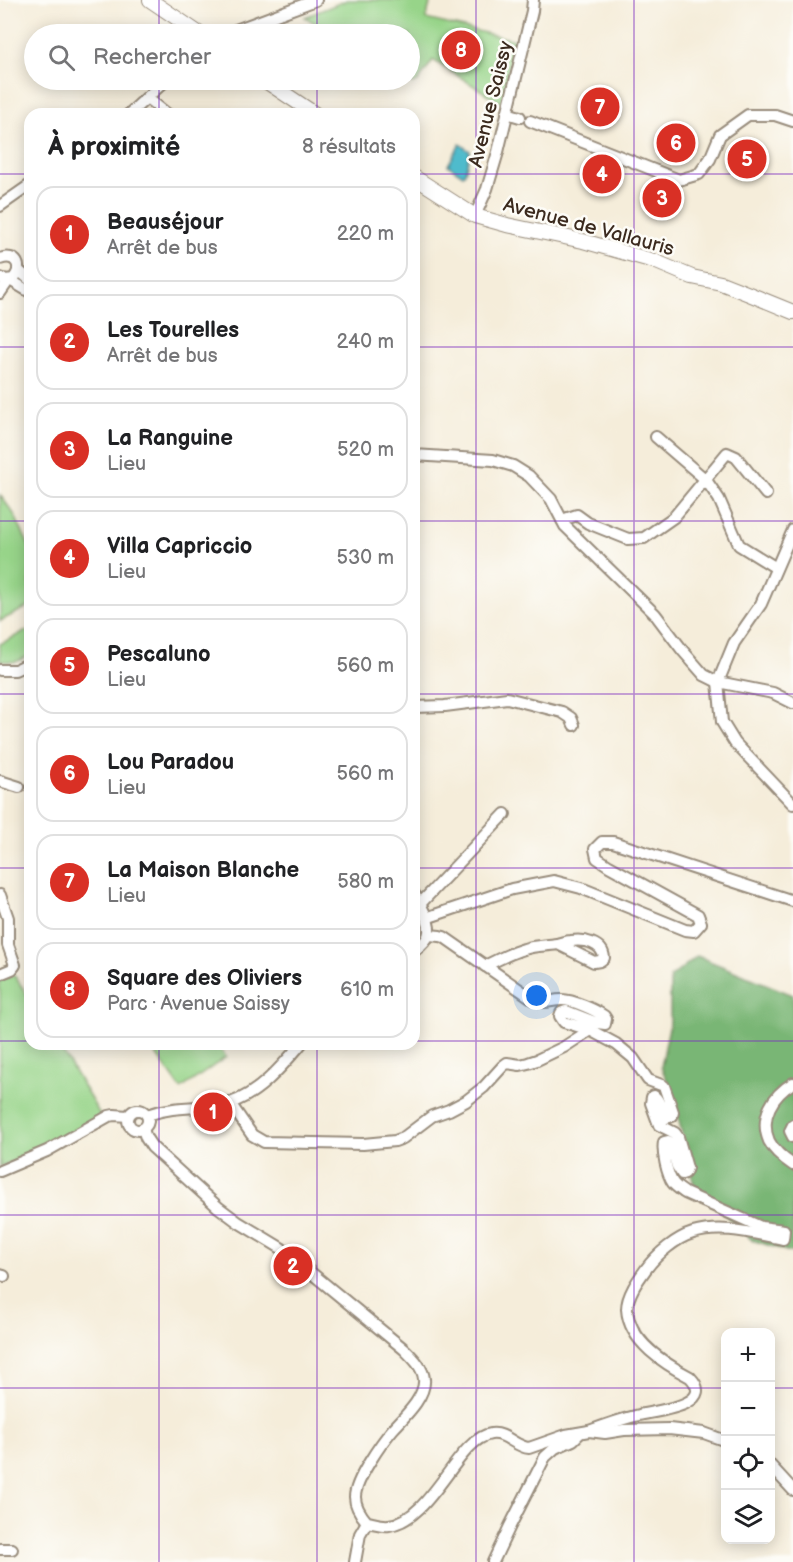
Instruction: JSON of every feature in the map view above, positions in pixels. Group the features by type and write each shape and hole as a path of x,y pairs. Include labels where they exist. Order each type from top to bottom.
{"main road":[{"path":"150,0 185,24"},
{"path":"279,90 306,108"},
{"name":"Avenue de Vallauris","path":"420,181 475,216 654,261 692,277 720,283 759,297 793,312"}],"street":[{"path":"253,24 316,0"},
{"name":"Avenue Saissy","path":"475,216 487,189 498,152 533,0"},
{"path":"258,24 261,21"},
{"path":"136,108 155,90"},
{"path":"147,98 160,108"},
{"path":"507,113 680,180 699,174 711,159 720,135 748,115 775,115 793,121"},
{"path":"0,206 24,189"},
{"path":"0,293 6,279 15,276 18,270 14,259 2,255"},
{"path":"18,270 24,275"},
{"path":"6,279 24,289"},
{"path":"656,437 706,480 719,499 739,546 773,566"},
{"path":"562,520 577,515 588,523 628,539 644,537 674,517 727,453 736,458 766,494"},
{"path":"420,455 493,460 513,466 529,476 551,499 566,526 655,614 704,675 718,682 773,693 793,703"},
{"path":"793,530 761,604 734,644 718,682 722,722 735,743 793,804"},
{"path":"0,670 15,670 24,666"},
{"path":"420,707 507,699 562,711 571,718 574,725"},
{"path":"0,781 19,787"},
{"path":"420,946 429,936 429,930 420,904 505,814"},
{"path":"426,918 512,889 554,881 581,888 685,930 694,930 701,922 698,915 597,858 595,849 602,842 623,845 793,901"},
{"path":"0,895 8,918 8,945 15,966 0,974"},
{"path":"429,936 444,937 533,999 548,1003 565,1000 604,1016 606,1022 602,1024 570,1012 563,1011 560,1015 564,1022 590,1030 625,1051 633,1058 648,1080 660,1083 665,1088 673,1112 672,1116 666,1118 664,1116 659,1101 654,1096 651,1103 659,1125 678,1137 686,1162 687,1171 682,1174 677,1166 670,1142 664,1142 663,1151 676,1186 685,1193 760,1227 784,1230 788,1241"},
{"path":"485,966 525,948 558,944"},
{"path":"231,1103 252,1136 264,1142 363,1144 395,1141 403,1138 432,1116 466,1101 484,1087 507,1063 520,1065 537,1060 564,1047 590,1030"},
{"path":"147,1115 174,1108 231,1103 266,1081 296,1050"},
{"path":"793,1083 774,1098 769,1109 766,1127 770,1141 779,1155 793,1165"},
{"path":"0,1171 47,1151 109,1116 128,1116 136,1110 142,1110 149,1121 143,1130 136,1131 128,1124 128,1116"},
{"path":"793,1125 790,1131 793,1137"},
{"path":"143,1130 152,1147 218,1207 281,1248 404,1349 418,1365 424,1378 423,1388 412,1408 372,1457 355,1496 357,1508 367,1522 383,1525 391,1525 404,1520 415,1512 468,1448 485,1436 498,1434 524,1448 529,1448 638,1415 684,1405 693,1398 696,1392 694,1381 654,1355 634,1331 630,1320 627,1309 630,1294 639,1279 652,1261 683,1237 692,1233 735,1231 788,1241"},
{"path":"493,1562 545,1457 555,1448 585,1432 669,1429 704,1433 721,1439"},
{"path":"775,1470 793,1490"},
{"path":"356,1562 360,1534 367,1522"},
{"path":"0,1549 12,1550"}],"green space":[{"path":"347,0 431,0 426,19 515,40 501,103 433,60 420,79 420,24 316,24 305,17"},
{"path":"0,495 14,514 24,535 24,609 0,621"},
{"path":"24,632 24,658 16,662 0,661 0,644"},
{"path":"697,956 793,995 793,1253 752,1240 694,1185 672,1091 661,1067 670,1022 670,978"},
{"path":"14,975 24,990 24,1050 62,1050 102,1118 49,1147 0,1167 0,980"},
{"path":"153,1050 221,1050 226,1057 181,1089"}],"water":[{"path":"460,144 470,151 463,175 448,165"}],"place":[{"name":"Square des Oliviers","path":"461,50"},
{"name":"La Maison Blanche","path":"600,107"},
{"name":"Lou Paradou","path":"676,143"},
{"name":"Pescaluno","path":"747,159"},
{"name":"Villa Capriccio","path":"602,174"},
{"name":"La Ranguine","path":"662,198"},
{"name":"Beauséjour","path":"213,1112"},
{"name":"Les Tourelles","path":"293,1266"}]}
